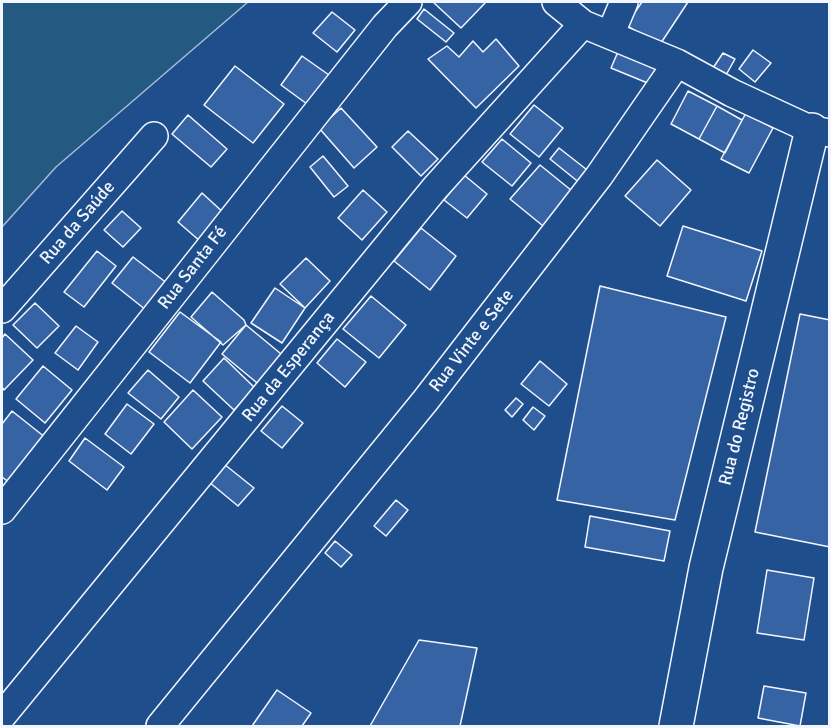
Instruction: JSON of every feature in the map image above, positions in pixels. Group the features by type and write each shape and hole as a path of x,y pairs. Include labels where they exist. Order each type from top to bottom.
{"street":[{"name":"Rua Santa Fé","path":"2,510 385,26 408,2"},
{"path":"556,2 583,24 677,63 732,93 821,131"},
{"path":"610,35 624,2"},
{"name":"Rua da Esperança","path":"2,716 435,188 583,24"},
{"name":"Rua Vinte e Sete","path":"160,726 425,401 599,176 677,63"},
{"name":"Rua do Registro","path":"676,726 706,568 821,131"},
{"name":"Rua da Saúde","path":"2,309 154,136"}],"shaded area":[{"path":"2,2 248,2 56,167 2,227"}],"building":[{"path":"433,2 486,2 461,28"},
{"path":"642,2 688,2 659,46 626,25"},
{"path":"424,9 454,33 446,42 417,19"},
{"path":"332,12 355,30 337,52 313,33"},
{"path":"496,39 519,66 476,108 428,59 447,46 459,57 473,41 483,52"},
{"path":"620,47 658,63 650,84 611,68"},
{"path":"753,50 771,63 755,82 739,69"},
{"path":"723,53 735,59 726,75 713,68"},
{"path":"302,56 329,75 307,104 281,85"},
{"path":"235,66 284,104 253,143 204,105"},
{"path":"688,91 717,106 699,139 671,124"},
{"path":"534,105 563,128 539,157 510,134"},
{"path":"717,106 742,120 725,153 699,139"},
{"path":"341,108 377,147 354,168 319,128"},
{"path":"746,113 773,128 749,173 721,159"},
{"path":"188,115 227,149 211,167 172,134"},
{"path":"408,131 438,159 421,176 392,147"},
{"path":"502,139 531,163 512,186 482,162"},
{"path":"559,148 591,173 581,184 550,159"},
{"path":"323,156 348,186 334,197 310,167"},
{"path":"657,160 691,190 660,226 625,196"},
{"path":"540,165 577,195 548,230 510,199"},
{"path":"464,175 487,194 467,218 444,200"},
{"path":"363,190 387,212 362,240 338,218"},
{"path":"202,193 225,214 201,242 178,222"},
{"path":"122,211 141,228 123,247 104,230"},
{"path":"683,226 762,251 746,301 667,276"},
{"path":"421,228 456,256 430,290 394,261"},
{"path":"97,251 116,266 84,307 64,292"},
{"path":"133,257 168,284 146,310 112,283"},
{"path":"306,258 330,281 305,308 280,284"},
{"path":"600,286 726,317 675,520 557,500"},
{"path":"275,288 305,308 282,343 251,323"},
{"path":"212,292 244,320 246,325 223,345 191,317"},
{"path":"371,296 406,325 379,358 343,329"},
{"path":"35,303 59,326 37,348 13,325"},
{"path":"180,312 221,342 190,383 149,352"},
{"path":"800,314 830,320 830,547 755,532"},
{"path":"246,325 286,358 262,387 222,354"},
{"path":"76,326 98,342 78,370 55,353"},
{"path":"5,334 33,360 4,390 2,387 2,338"},
{"path":"337,339 366,362 345,387 317,363"},
{"path":"224,358 255,388 234,410 203,381"},
{"path":"540,361 567,384 549,406 521,384"},
{"path":"43,366 72,390 45,423 16,399"},
{"path":"148,370 179,397 161,419 128,393"},
{"path":"193,390 222,417 192,449 164,422"},
{"path":"516,398 523,404 512,417 505,410"},
{"path":"127,404 154,424 131,454 105,434"},
{"path":"282,406 303,423 282,448 261,431"},
{"path":"533,407 545,416 534,430 523,420"},
{"path":"12,411 46,438 10,483 2,477 2,424"},
{"path":"85,438 124,467 107,490 69,461"},
{"path":"224,464 254,488 238,506 209,482"},
{"path":"396,500 408,510 386,536 374,526"},
{"path":"590,516 670,531 664,561 585,547"},
{"path":"335,541 352,555 341,567 325,553"},
{"path":"767,570 814,578 804,640 757,633"},
{"path":"419,640 477,648 460,726 370,726"},
{"path":"764,686 806,693 800,726 758,718"},
{"path":"277,690 311,713 302,726 252,726"}]}
